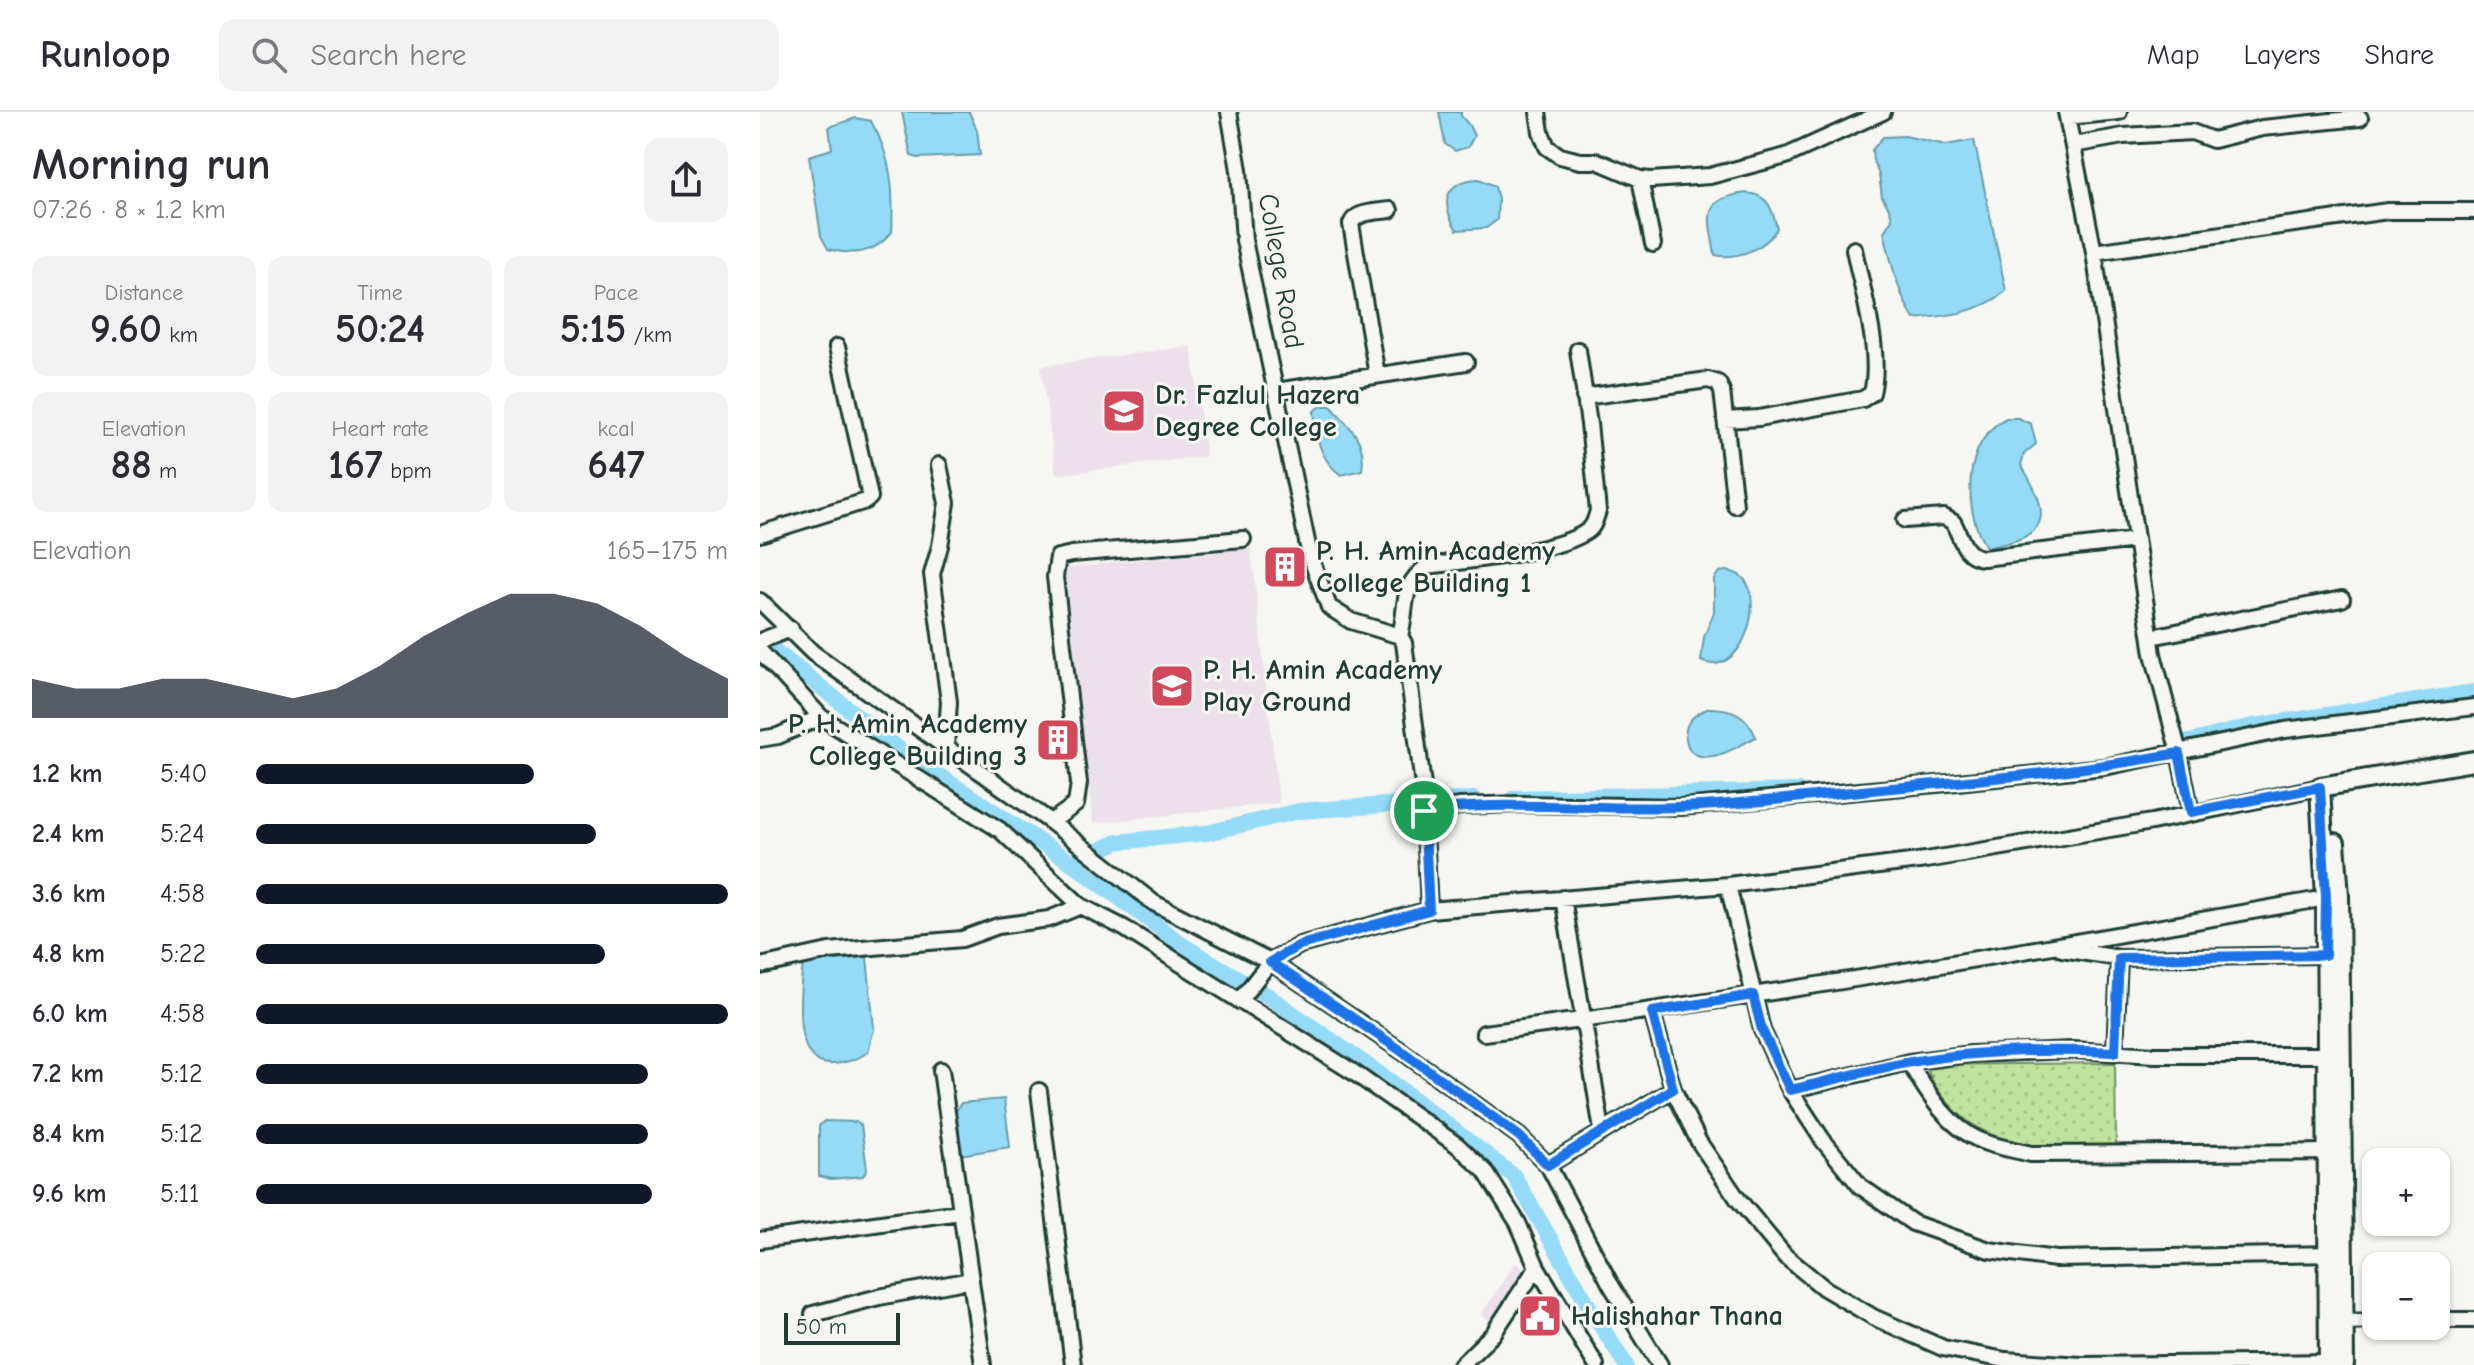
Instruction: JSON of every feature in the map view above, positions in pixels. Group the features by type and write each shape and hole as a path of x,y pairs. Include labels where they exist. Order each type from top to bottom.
{"street":[{"name":"College Road","path":"1229,112 1239,170 1244,240 1310,556 1329,607 1351,621 1400,636"},
{"path":"1538,112 1547,147 1560,156 1597,161 1640,179 1710,176 1786,156 1883,112"},
{"path":"2119,112 2067,114 2094,252 2151,637 2191,812"},
{"path":"2073,145 2123,136 2192,132 2213,140 2262,128 2360,118"},
{"path":"1640,179 1653,244"},
{"path":"1377,375 1351,224 1358,215 1390,210"},
{"path":"2094,252 2388,211 2474,211"},
{"path":"1725,420 1759,418 1849,402 1872,393 1875,381 1872,347 1854,249"},
{"path":"760,534 866,501 870,497 837,347"},
{"path":"1429,910 1423,788 1404,643 1400,636 1405,619 1406,588 1414,576 1428,566 1548,547 1589,531 1595,523 1598,511 1578,350"},
{"path":"1276,391 1466,362"},
{"path":"1584,397 1708,380 1718,383 1722,391 1735,505"},
{"path":"939,465 947,503 932,574 949,702 946,747"},
{"path":"1905,520 1944,517 1953,522 1966,551 1973,557 1983,558 2136,540"},
{"path":"1051,822 1076,804 1079,783 1055,577 1058,557 1243,539"},
{"path":"2151,637 2342,599"},
{"path":"760,601 813,653 1051,822 1154,903 1268,965 1506,1127 1548,1165 1611,1285 1660,1365"},
{"path":"760,641 788,630"},
{"path":"760,651 821,717 1000,830 1081,906 1124,928 1240,999 1353,1072 1457,1145 1485,1171 1518,1223 1537,1267 1596,1365"},
{"path":"1424,810 1518,804 1628,808 1723,805 2104,767 2285,730 2474,707"},
{"path":"760,739 778,736 821,717"},
{"path":"1240,999 1268,965 1300,945 1429,910 1728,885 1926,860 2152,822 2326,786 2474,761"},
{"path":"2326,786 2327,1055 2334,1152"},
{"path":"2326,786 2339,896 2334,1364"},
{"path":"1728,885 1762,1030 1790,1090 1822,1139 1860,1186 1913,1223 1989,1250 2056,1259 2336,1254"},
{"path":"1563,898 1602,1130"},
{"path":"1484,1033 1652,1012 2326,898"},
{"path":"760,966 829,951 962,939 998,926 1049,919 1081,906"},
{"path":"2050,947 2119,958 2325,955"},
{"path":"2115,1052 2119,958"},
{"path":"1652,1012 1673,1089 1699,1142 1737,1198 1785,1256 1824,1288 1875,1318 1943,1348 2005,1360 2082,1365 2334,1364"},
{"path":"1790,1090 1909,1062 1971,1054 2073,1050 2155,1055 2327,1055"},
{"path":"1909,1062 1926,1092 1950,1121 1982,1141 2031,1154 2334,1152"},
{"path":"941,1070 983,1365"},
{"path":"1548,1165 1673,1089"},
{"path":"1039,1091 1073,1365"},
{"path":"760,1240 960,1212"},
{"path":"2334,1364 2344,1322 2336,1254"},
{"path":"1461,1365 1493,1334 1537,1267"},
{"path":"813,1314 879,1297 971,1280"},
{"path":"2450,1320 2474,1320"},
{"path":"2344,1322 2362,1321"}],"shaded area":[{"name":"Dr. Fazlul Hazera Degree College","path":"1191,346 1206,456 1056,475 1041,366"},
{"name":"P. H. Amin Academy Play Ground","path":"1251,548 1279,803 1093,823 1065,568"},
{"path":"1515,1263 1527,1271 1493,1323 1481,1315"}],"green space":[{"path":"2115,1063 2116,1146 2074,1147 2011,1141 1973,1125 1942,1095 1926,1065"}],"water":[{"path":"902,112 969,112 977,130 980,155 911,156"},
{"path":"1439,112 1461,112 1474,136 1468,147 1455,151 1445,144"},
{"path":"856,118 871,121 883,148 892,188 892,232 871,249 846,252 828,249 821,236 809,156 832,149 829,127"},
{"path":"1905,136 1946,145 1974,140 2006,291 1974,309 1914,319 1904,299 1884,232 1892,219 1882,197 1872,150 1883,137"},
{"path":"1479,179 1495,186 1497,220 1486,228 1457,230 1448,210 1448,195 1459,184"},
{"path":"1747,193 1765,200 1777,228 1759,247 1750,251 1733,256 1715,255 1710,220 1714,205 1721,199"},
{"path":"1322,406 1331,406 1355,435 1362,451 1362,470 1341,475 1323,455 1314,411"},
{"path":"2006,418 2018,418 2031,424 2036,444 2024,454 2021,465 2038,498 2040,522 2034,531 2023,538 1986,547 1973,514 1971,477 1981,443"},
{"path":"1727,571 1742,577 1750,590 1750,620 1738,649 1728,659 1715,664 1701,661 1704,637 1714,612 1714,579 1719,572"},
{"path":"1709,708 1738,714 1756,737 1720,754 1704,757 1693,753 1686,740 1687,726 1695,715"},
{"path":"867,957 874,1029 868,1052 843,1063 819,1062 804,1041 801,1025 803,963"},
{"path":"1004,1099 1010,1147 953,1156 949,1112 956,1111 961,1103"},
{"path":"824,1121 857,1122 861,1125 867,1169 863,1176 831,1179 819,1176 819,1126"}],"waterway":[{"path":"760,639 903,752 1072,863 1187,948 1268,996 1397,1086 1514,1176 1626,1365"},
{"path":"2174,746 2248,727 2474,692"},
{"path":"1514,798 1798,791"},
{"path":"1072,863 1117,842 1207,833 1299,811 1474,799"}],"place":[{"name":"Dr. Fazlul Hazera Degree College","path":"1124,411"},
{"name":"P. H. Amin Academy College Building 1","path":"1285,567"},
{"name":"P. H. Amin Academy Play Ground","path":"1172,686"},
{"name":"P. H. Amin Academy College Building 3","path":"1058,740"},
{"name":"Halishahar Thana","path":"1540,1316"}],"route":[{"path":"2179,753 2191,812 2320,787 2326,898 2325,955 2119,958 2115,1052 2073,1050 1971,1054 1909,1062 1790,1090 1762,1030 1753,995 1652,1012 1673,1089 1548,1165 1519,1136 1403,1052 1270,962 1300,945 1429,910 1424,811 1518,804 1628,808 1723,805 2104,767 2179,753"}]}
